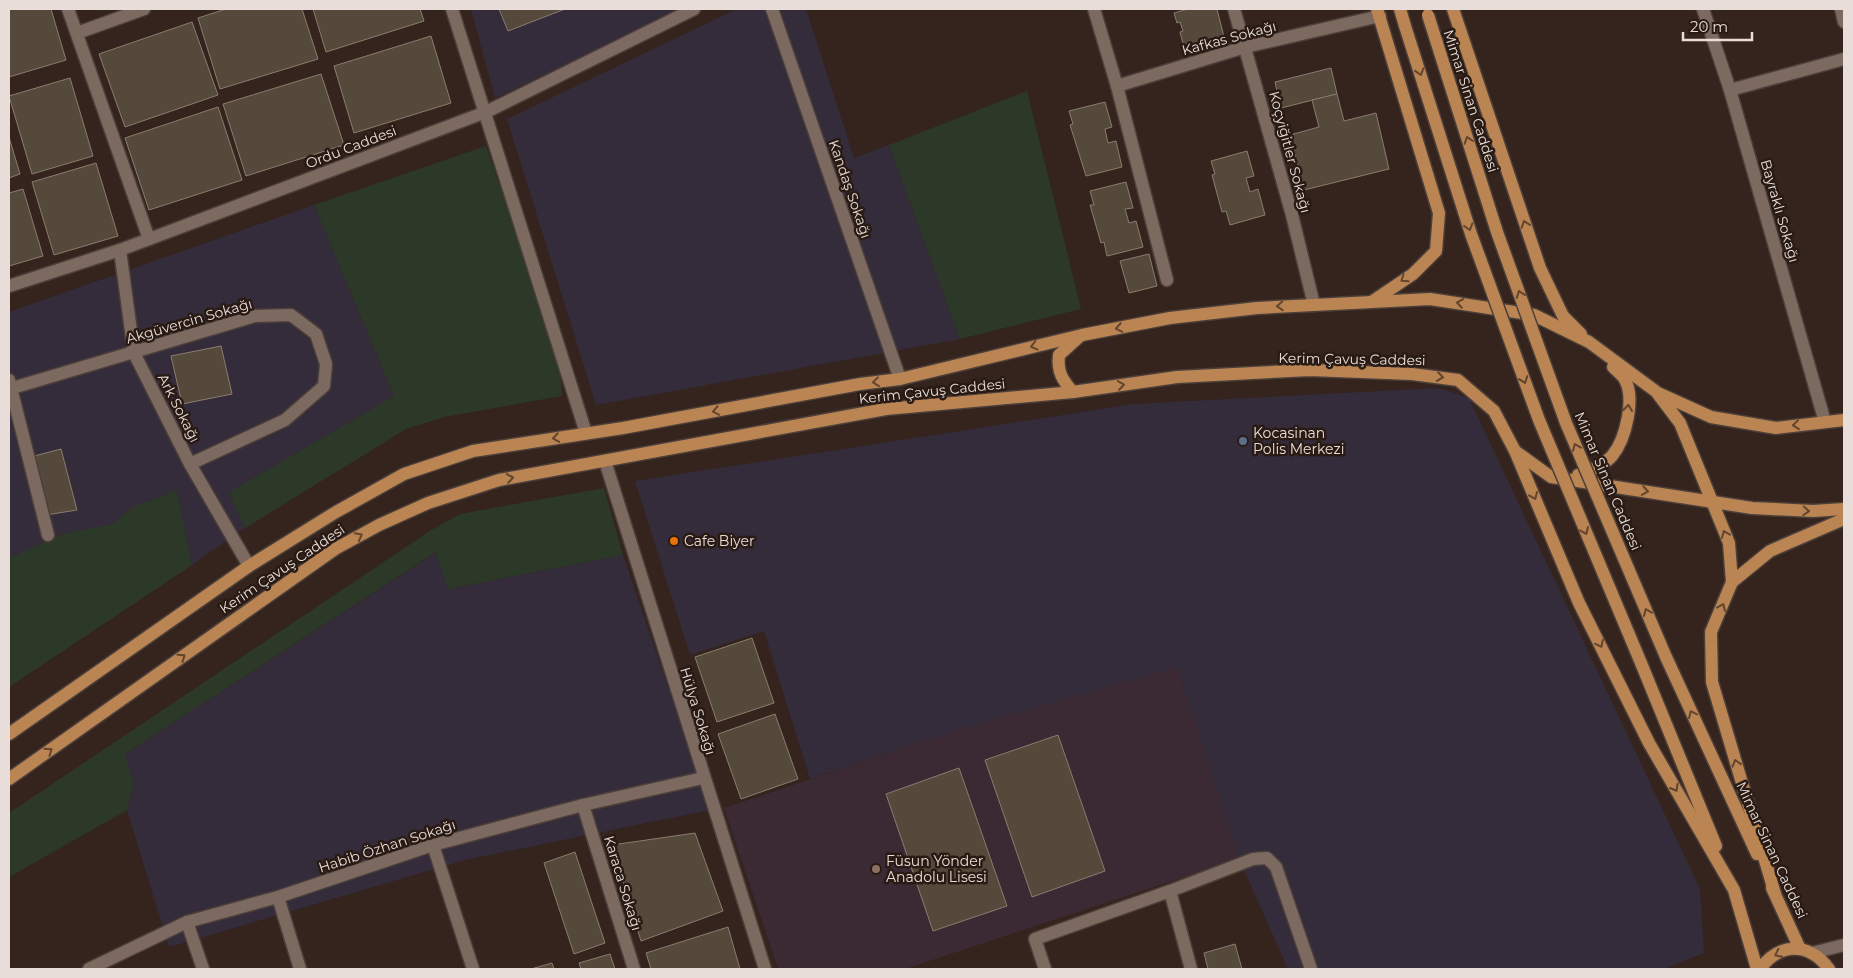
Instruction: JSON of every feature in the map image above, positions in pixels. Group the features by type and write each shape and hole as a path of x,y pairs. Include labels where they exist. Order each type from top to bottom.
{"main road":[{"path":"1400,9 1471,234 1539,420 1734,890 1759,969"},
{"path":"1453,9 1540,268 1563,316 1624,379 1630,402 1624,436 1612,456 1595,470 1568,478"},
{"name":"Mimar Sinan Caddesi","path":"1428,12 1497,232 1566,423 1666,657 1775,894 1806,951"},
{"path":"1372,302 1413,274 1436,251 1439,213 1378,13"},
{"name":"Kerim Çavuş Caddesi","path":"9,734 249,566 336,512 404,474 473,451 586,433 860,384 900,379 1082,335 1170,318 1257,308 1430,299 1534,315 1589,342"},
{"path":"1073,392 1062,380 1058,365 1059,355 1082,335"},
{"path":"1589,342 1658,393 1711,417 1776,428 1844,420"},
{"name":"Kerim Çavuş Caddesi","path":"9,778 342,545 428,503 499,480 886,409 1073,392 1177,378 1310,370 1431,376 1458,380 1494,411 1515,451 1552,477 1568,478 1712,503 1813,511 1844,510"},
{"path":"1658,393 1680,423 1729,543 1732,582 1711,632 1712,682 1775,894"},
{"path":"1515,451 1579,602 1648,743 1734,890"},
{"path":"1732,582 1770,551 1844,519"},
{"path":"1759,969 1777,953 1806,951 1822,960 1829,969"}],"street":[{"path":"68,9 149,239"},
{"path":"77,33 144,9"},
{"path":"452,9 586,433"},
{"name":"Ordu Caddesi","path":"9,286 120,250 486,112 694,9"},
{"name":"Kandaş Sokağı","path":"772,9 900,379"},
{"path":"1094,9 1117,86 1167,280"},
{"name":"Koçyiğitler Sokağı","path":"1234,9 1290,205 1314,305"},
{"name":"Bayraklı Sokağı","path":"1703,9 1730,90 1824,422"},
{"path":"1840,9 1844,22"},
{"name":"Kafkas Sokağı","path":"1117,86 1245,47 1378,13"},
{"path":"1730,90 1844,59"},
{"name":"Ark Sokağı","path":"120,250 134,353 190,464 249,566"},
{"name":"Akgüvercin Sokağı","path":"9,386 134,353 255,316 291,315 316,334 326,364 324,386 285,420 190,464"},
{"path":"9,386 48,535"},
{"name":"Hülya Sokağı","path":"605,461 703,778 765,969"},
{"name":"Habib Özhan Sokağı","path":"89,969 106,965 187,922 278,897 433,845 583,806 703,778"},
{"name":"Karaca Sokağı","path":"583,806 634,969"},
{"path":"433,845 473,969"},
{"path":"1045,969 1035,939 1170,891 1254,858 1267,858 1276,867 1312,969"},
{"path":"1170,891 1190,969"},
{"path":"278,897 300,969"},
{"path":"187,922 203,969"},
{"path":"1806,951 1844,945"}],"shaded area":[{"path":"471,9 690,9 495,98"},
{"path":"737,9 806,9 854,158 889,145 960,339 596,405 507,119"},
{"path":"314,205 394,396 229,492 245,528 192,565 177,490 135,506 112,524 62,534 9,558 9,312"},
{"path":"1438,388 1469,398 1700,889 1704,953 1664,969 1288,969 1239,859 1177,667 962,729 810,779 764,631 690,655 635,481 1134,404"},
{"path":"437,552 449,589 623,555 710,810 465,860 169,947 127,810 134,786 125,754"},
{"path":"1177,667 1239,859 905,969 778,969 724,808 962,729"}],"green space":[{"path":"1027,91 1081,309 960,339 889,145"},
{"path":"486,146 559,357 562,396 444,417 406,429 245,528 229,492 394,396 314,205"},
{"path":"604,488 623,555 448,589 436,552 125,754 134,786 127,810 9,877 9,813 430,531 460,514"},
{"path":"177,490 192,565 9,687 9,558 62,534 112,524 135,506"}],"building":[{"path":"9,9 51,9 66,60 9,77"},
{"path":"226,9 302,9 318,59 220,89 198,18"},
{"path":"313,9 420,9 424,21 326,52"},
{"path":"499,9 565,9 508,31"},
{"path":"1188,9 1217,9 1224,37 1184,47 1180,32 1183,31 1180,22 1177,23 1174,13"},
{"path":"192,22 218,95 125,127 99,54"},
{"path":"431,36 451,103 354,133 334,66"},
{"path":"1331,68 1337,94 1281,108 1275,82"},
{"path":"321,74 344,145 246,176 223,104"},
{"path":"70,78 93,156 32,174 9,96"},
{"path":"1337,94 1344,121 1376,113 1389,169 1304,190 1290,135 1319,127 1312,100"},
{"path":"1105,102 1112,127 1105,129 1108,143 1116,141 1122,167 1086,176 1070,125 1073,124 1069,111"},
{"path":"218,107 242,180 149,210 125,138"},
{"path":"9,137 20,174 9,178"},
{"path":"1247,151 1254,176 1246,178 1250,192 1258,189 1265,215 1230,225 1226,211 1222,212 1212,175 1215,174 1211,161"},
{"path":"96,163 118,236 54,255 32,182"},
{"path":"1126,182 1133,208 1125,209 1129,223 1136,221 1143,247 1107,256 1104,242 1101,243 1090,205 1094,205 1090,191"},
{"path":"23,189 43,256 9,266 9,193"},
{"path":"1149,254 1157,286 1129,293 1120,261"},
{"path":"221,346 232,394 182,404 171,356"},
{"path":"61,449 77,510 46,515 34,456"},
{"path":"752,638 774,703 717,722 695,657"},
{"path":"775,714 798,779 741,799 718,734"},
{"path":"1058,735 1105,871 1032,897 985,760"},
{"path":"959,768 1007,906 933,931 886,794"},
{"path":"695,833 723,911 641,941 612,845"},
{"path":"575,852 605,943 574,954 544,863"},
{"path":"728,927 740,969 651,969 646,953"},
{"path":"1235,944 1242,969 1208,969 1204,953"},
{"path":"610,954 615,969 581,969 579,963"},
{"path":"552,963 554,969 531,969"}],"place":[{"name":"Kocasinan Polis Merkezi","path":"1243,441"},
{"name":"Cafe Biyer","path":"674,541"},
{"name":"Füsun Yönder Anadolu Lisesi","path":"876,869"}]}
